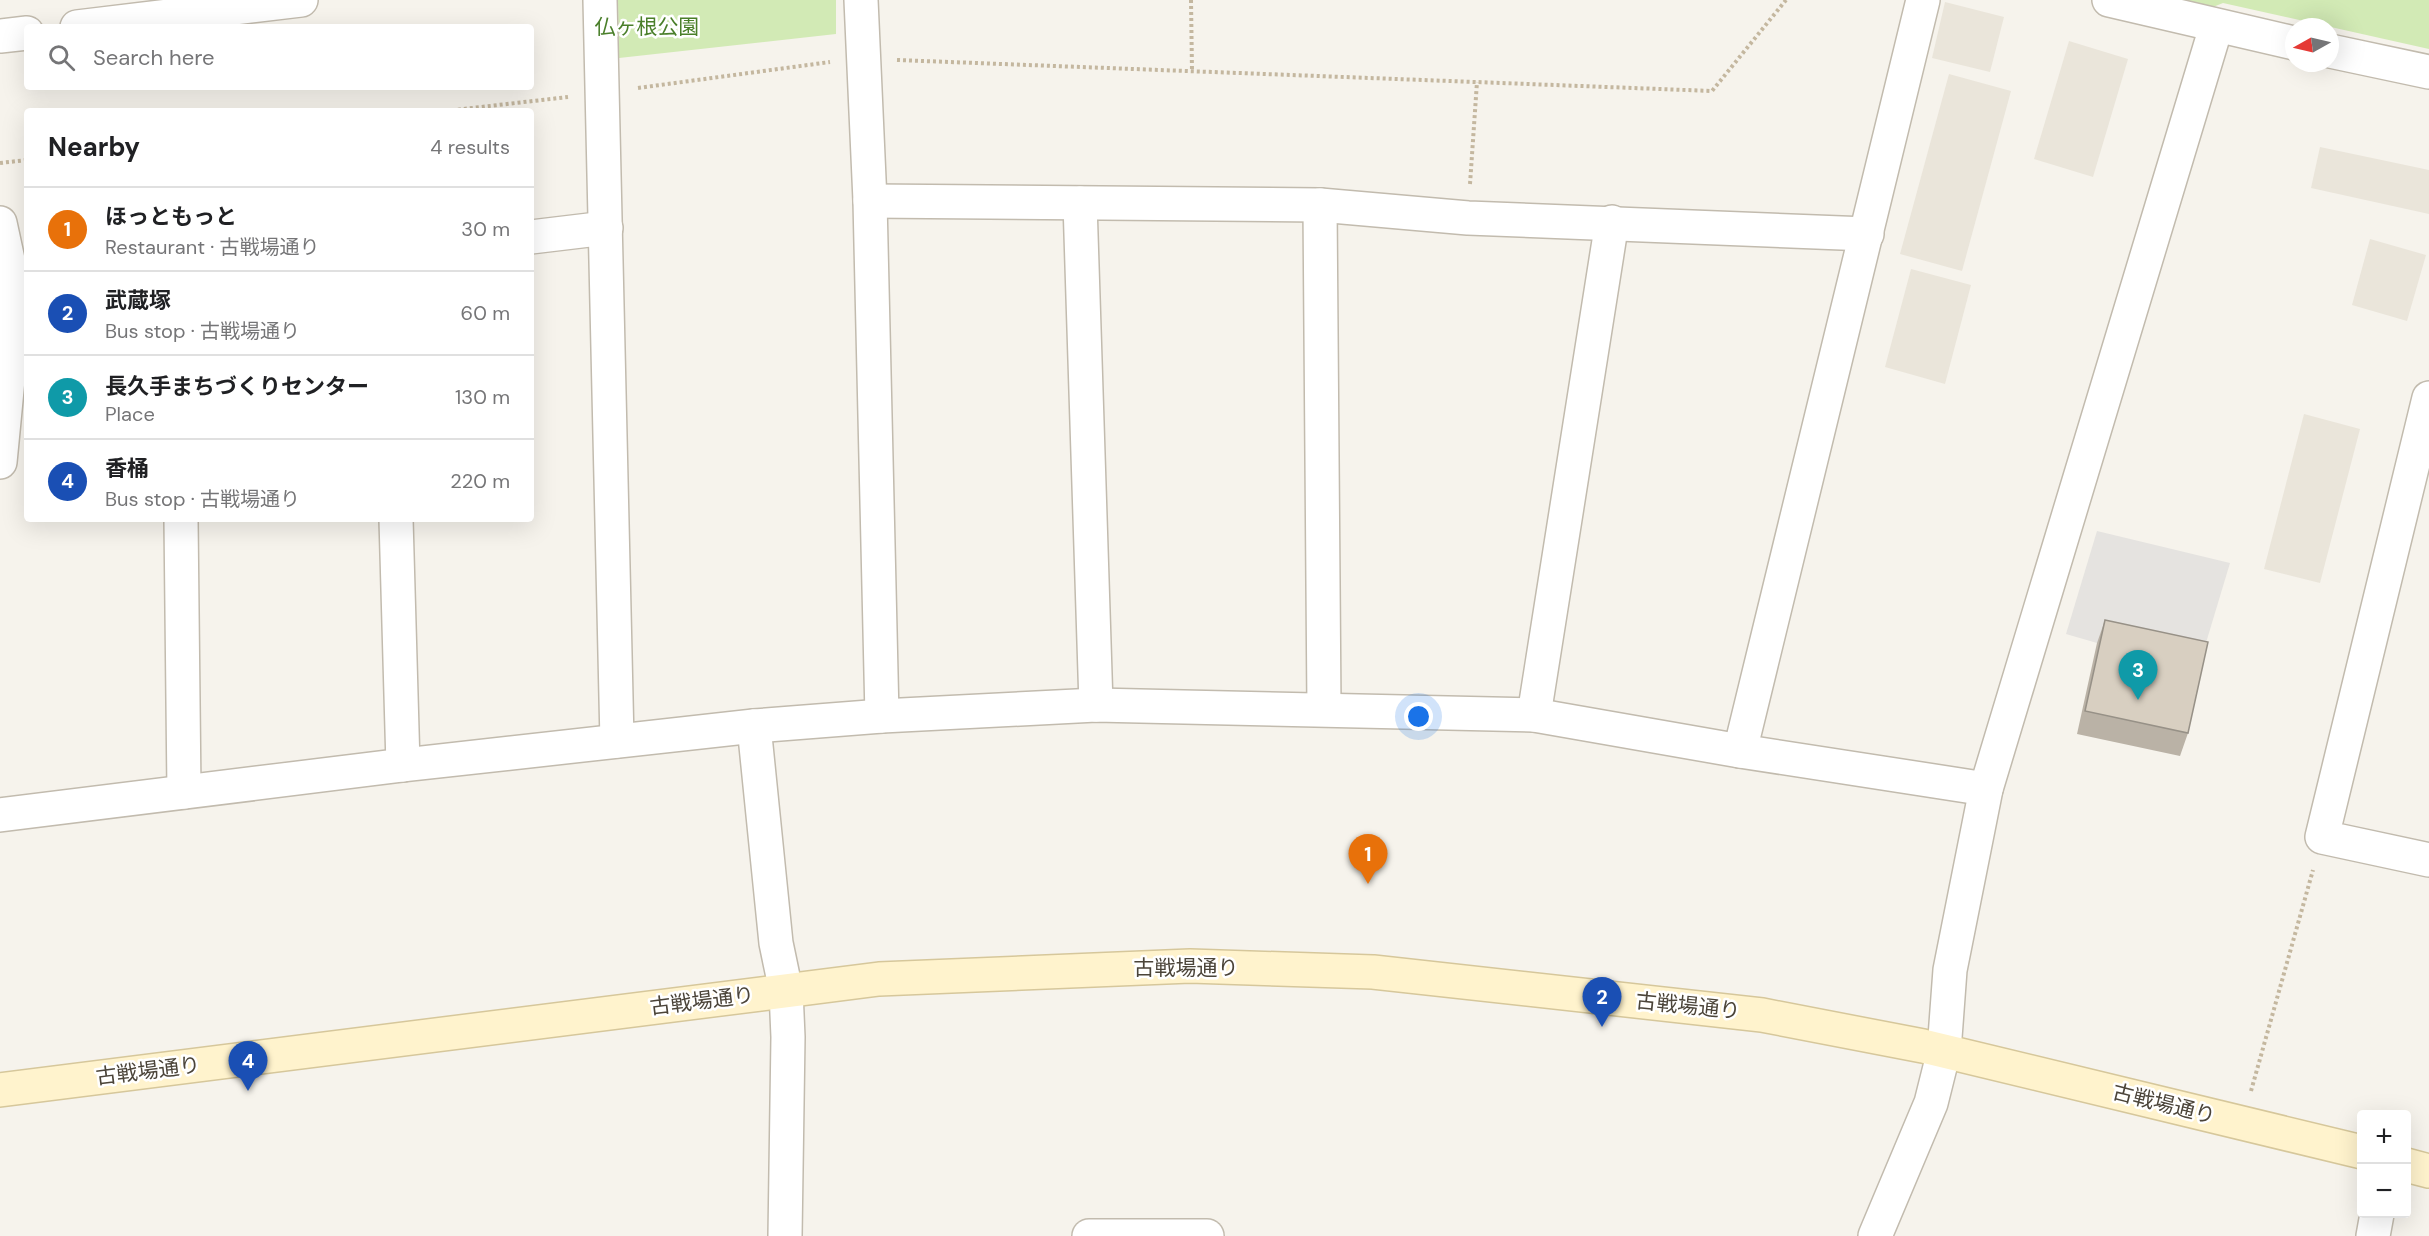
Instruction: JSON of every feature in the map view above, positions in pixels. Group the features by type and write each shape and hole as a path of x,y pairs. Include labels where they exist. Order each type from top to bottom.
{"street":[{"path":"96,24 220,5 301,0"},
{"path":"600,0 617,741"},
{"path":"861,0 870,201 882,716"},
{"path":"1740,751 1923,0"},
{"path":"2109,0 2216,27 2285,41"},
{"path":"1875,1236 1931,1103 1944,1051 1950,970 1986,789 2216,27"},
{"path":"0,36 24,33"},
{"path":"2339,53 2429,72"},
{"path":"870,201 1320,205 1468,218 1867,234"},
{"path":"1080,203 1096,705"},
{"path":"1320,205 1324,709"},
{"path":"1534,715 1612,222"},
{"path":"0,224 22,296 0,462"},
{"path":"534,237 606,228"},
{"path":"2429,398 2322,837 2429,860"},
{"path":"181,522 184,792"},
{"path":"396,522 403,765"},
{"path":"0,815 403,765 753,726 882,716 1096,705 1534,715 1740,751 1986,789"},
{"path":"753,726 776,943 786,991 788,1037 785,1236"},
{"name":"古戦場通り","path":"0,1090 879,979 1190,966 1373,972 1762,1015 1944,1051 2357,1151"},
{"path":"2411,1166 2429,1171"},
{"path":"2373,1236 2376,1218"},
{"path":"1089,1236 1207,1236"}],"path":[{"path":"1191,0 1192,71"},
{"path":"471,108 862,58 1712,91 1786,0"},
{"path":"1468,218 1477,82"},
{"path":"0,163 24,159"},
{"path":"2242,1123 2322,837"}],"shaded area":[{"path":"1945,2 2004,17 1990,72 1932,58"},
{"path":"2069,41 2128,59 2093,177 2034,159"},
{"path":"1949,74 2011,91 1962,271 1900,254"},
{"path":"2320,147 2429,170 2429,214 2311,188"},
{"path":"2370,239 2426,255 2407,321 2352,305"},
{"path":"1911,269 1971,285 1945,384 1885,367"},
{"path":"2304,414 2360,429 2320,583 2264,569"},
{"path":"2097,531 2230,563 2199,666 2066,634"}],"green space":[{"name":"仏ヶ根公園","path":"618,0 836,0 836,34 619,58"},
{"path":"2182,0 2429,0 2429,49 2339,29 2339,18 2290,18 2223,3 2213,7"}],"building":[{"path":"2105,620 2208,642 2188,733 2085,711"}],"place":[{"name":"長久手まちづくりセンター","path":"2138,700"},
{"name":"ほっともっと","path":"1368,884"},
{"name":"武蔵塚","path":"1602,1027"},
{"name":"香桶","path":"248,1091"}]}
